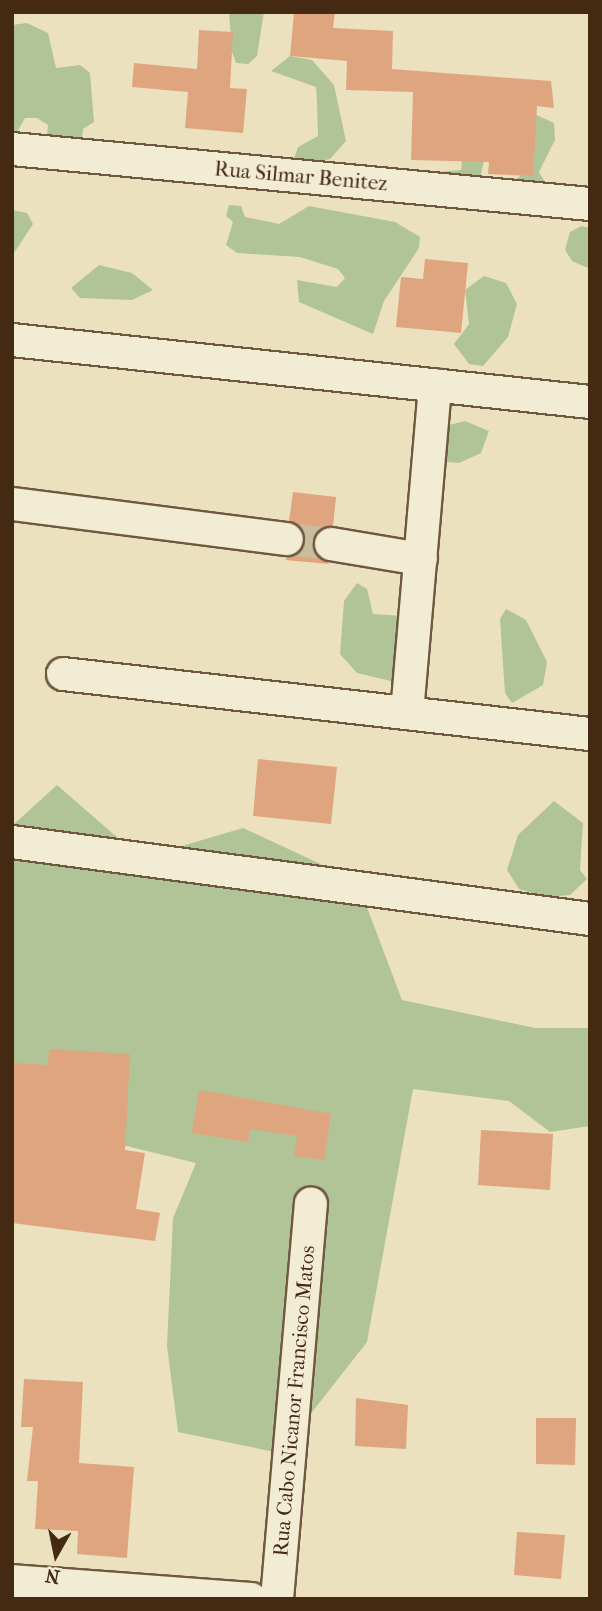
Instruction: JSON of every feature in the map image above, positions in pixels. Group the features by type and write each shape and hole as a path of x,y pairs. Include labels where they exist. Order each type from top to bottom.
{"street":[{"name":"Rua Silmar Benitez","path":"12,149 590,204"},
{"path":"12,340 590,402"},
{"path":"407,713 435,385"},
{"path":"12,504 287,539"},
{"path":"331,544 421,559"},
{"path":"63,674 590,734"},
{"path":"12,842 590,919"},
{"name":"Rua Cabo Nicanor Francisco Matos","path":"277,1599 311,1203"},
{"path":"12,1581 251,1599"}],"green space":[{"path":"229,12 264,12 257,56 248,64 236,63 232,52"},
{"path":"27,23 48,33 56,68 80,65 90,73 94,122 83,129 80,151 46,148 48,125 37,118 25,118 12,141 12,25"},
{"path":"290,56 312,60 334,85 346,141 330,159 305,164 294,158 298,147 318,136 317,101 316,87 271,71"},
{"path":"521,108 554,123 555,140 539,172 549,189 513,181 523,174"},
{"path":"463,154 484,161 479,182 427,173 461,170"},
{"path":"229,205 241,206 245,217 279,224 309,206 395,222 420,237 419,248 384,301 373,334 299,302 297,280 337,287 345,278 338,269 300,257 237,253 226,245 233,222 226,216"},
{"path":"12,210 27,213 33,224 12,256"},
{"path":"581,226 590,228 590,269 572,261 565,250 570,232"},
{"path":"99,265 132,273 153,290 132,300 80,298 71,288"},
{"path":"484,276 506,283 517,304 508,337 483,366 469,364 454,344 469,324 465,290"},
{"path":"465,421 489,431 481,453 459,463 427,460 441,427"},
{"path":"357,583 367,589 373,614 403,616 395,682 357,673 340,654 344,601"},
{"path":"506,609 526,620 547,662 543,685 512,703 505,693 500,619"},
{"path":"57,785 141,858 243,828 357,881 402,1000 535,1028 590,1028 590,1126 550,1132 509,1101 413,1089 367,1342 280,1453 178,1432 167,1346 173,1218 196,1163 12,1118 12,826"},
{"path":"554,801 583,823 580,870 587,879 570,895 546,897 519,889 507,870 518,835"}],"building":[{"path":"294,12 335,12 333,28 393,31 392,69 551,81 554,108 537,106 533,176 488,174 489,162 411,160 413,92 346,90 347,61 290,56"},
{"path":"199,30 233,32 230,88 247,89 243,133 185,128 188,92 132,87 134,63 197,69"},
{"path":"425,259 468,263 461,333 396,327 401,277 423,279"},
{"path":"293,492 336,497 333,526 317,532 313,542 329,564 285,560 305,541 289,521"},
{"path":"258,759 337,767 331,824 253,816"},
{"path":"49,1049 130,1054 125,1150 145,1153 136,1209 160,1213 155,1241 12,1223 12,1063 48,1065"},
{"path":"199,1090 331,1114 324,1160 294,1156 297,1136 250,1129 248,1142 192,1133"},
{"path":"481,1130 553,1134 550,1190 478,1185"},
{"path":"24,1379 83,1382 79,1463 134,1467 127,1558 77,1554 78,1531 35,1529 38,1481 27,1481 33,1427 21,1427"},
{"path":"356,1398 408,1405 406,1449 355,1446"},
{"path":"536,1418 576,1418 575,1465 536,1464"},
{"path":"517,1532 565,1535 561,1579 514,1575"}],"tunnel":[{"path":"287,539 331,544"}]}
